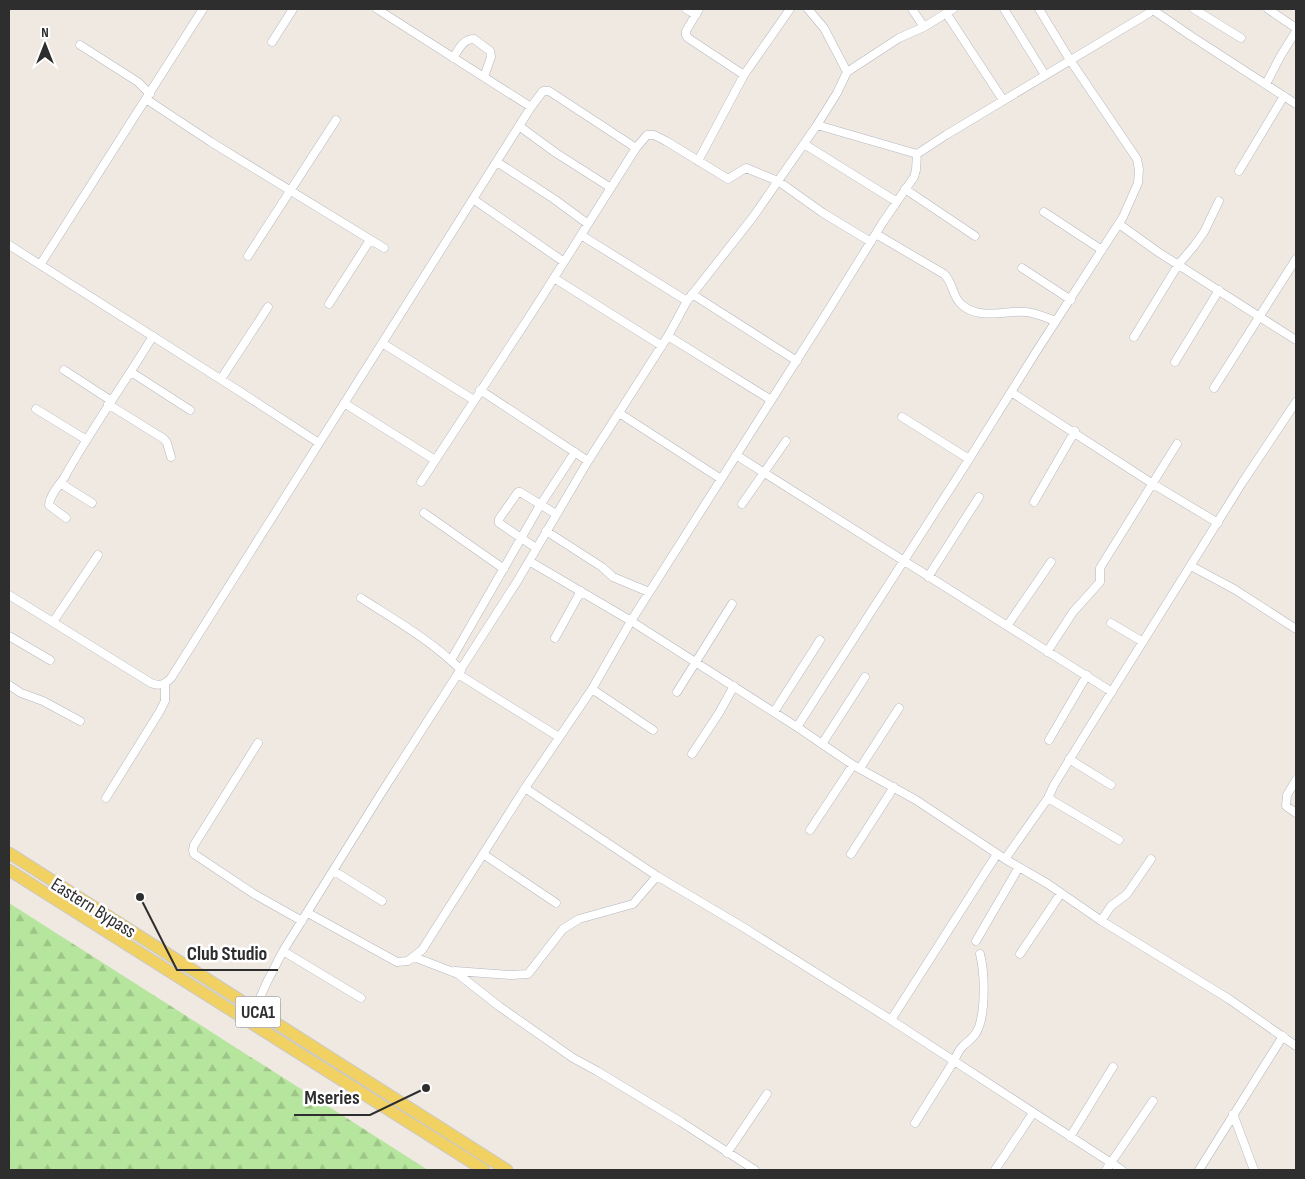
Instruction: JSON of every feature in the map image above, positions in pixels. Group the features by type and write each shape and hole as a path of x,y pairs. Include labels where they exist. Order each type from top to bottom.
{"main road":[{"name":"Eastern Bypass","path":"9,853 507,1170"},
{"name":"Eastern Bypass","path":"9,870 484,1170"}],"street":[{"path":"40,265 203,9"},
{"path":"272,42 293,9"},
{"path":"377,9 531,107"},
{"path":"686,9 697,12 686,31 688,38 744,75"},
{"path":"698,161 744,75 790,9"},
{"path":"808,9 824,28 847,72"},
{"path":"912,9 924,27"},
{"path":"1004,9 1045,75"},
{"path":"797,727 1119,224 1138,183 1139,170 1137,159 1070,60 1039,9"},
{"path":"917,154 946,134 1153,9 1296,104"},
{"path":"1194,9 1241,38"},
{"path":"1266,84 1296,29 1268,9"},
{"path":"254,1009 283,951 529,561 588,461 662,346 686,301 753,217 817,125 837,93 847,72 899,38 924,27 949,11 1003,100"},
{"path":"454,58 461,45 467,40 474,39 490,51 491,57 484,78"},
{"path":"80,45 138,82 148,97 211,142 384,248"},
{"path":"9,595 151,683 156,685 165,683 171,678 382,342 543,91 549,91 636,148"},
{"path":"1239,171 1284,96"},
{"path":"248,256 336,120"},
{"path":"817,125 917,154"},
{"path":"519,126 556,153 611,188"},
{"path":"421,482 636,148 647,135 654,134 728,179 746,168 778,181 822,213 871,242"},
{"path":"804,144 897,202"},
{"path":"308,912 396,962 404,963 422,950 525,788 592,689 649,592 905,190 916,170 917,154"},
{"path":"497,162 588,224"},
{"path":"905,190 975,236"},
{"path":"473,199 564,262"},
{"path":"1134,337 1178,264 1204,232 1219,201"},
{"path":"1044,212 1102,250"},
{"path":"1119,224 1296,340"},
{"path":"876,234 944,274 949,280 958,300 964,307 986,314 1019,312 1035,314 1056,321"},
{"path":"581,235 686,301"},
{"path":"329,304 370,240"},
{"path":"9,245 319,443"},
{"path":"1214,388 1296,259"},
{"path":"1022,268 1070,300"},
{"path":"554,278 662,346"},
{"path":"1175,362 1219,290"},
{"path":"692,294 796,361"},
{"path":"221,379 268,307"},
{"path":"66,518 49,504 52,495 109,402 131,372 153,336"},
{"path":"668,336 771,400"},
{"path":"382,342 474,400"},
{"path":"64,370 164,439 168,443 171,457"},
{"path":"131,372 190,410"},
{"path":"480,390 588,461"},
{"path":"1011,392 1153,484 1218,522"},
{"path":"1005,859 1048,798 1069,758 1296,402"},
{"path":"344,403 435,460"},
{"path":"36,409 85,440"},
{"path":"619,413 721,479"},
{"path":"902,417 970,459"},
{"path":"1034,502 1075,432"},
{"path":"742,504 786,442"},
{"path":"1047,652 1073,612 1100,582 1100,568 1177,444"},
{"path":"451,660 541,504 575,452"},
{"path":"736,455 1112,692"},
{"path":"60,483 92,504"},
{"path":"536,548 499,523 499,519 518,492 556,514"},
{"path":"928,577 979,497"},
{"path":"424,513 504,569"},
{"path":"546,531 602,567 613,577 649,592"},
{"path":"53,622 98,555"},
{"path":"529,561 696,661 822,744 894,787 1061,893 1101,921 1229,999 1296,1046"},
{"path":"1007,626 1051,562"},
{"path":"1190,566 1234,589 1296,629"},
{"path":"555,638 581,591"},
{"path":"361,598 451,660 459,672 559,737"},
{"path":"677,692 732,604"},
{"path":"1111,623 1142,642"},
{"path":"9,636 50,660"},
{"path":"774,712 820,640"},
{"path":"1049,740 1087,675"},
{"path":"822,744 865,677"},
{"path":"106,798 160,711 165,701 165,683"},
{"path":"9,685 21,693 43,701 80,721"},
{"path":"692,754 734,686"},
{"path":"592,689 653,730"},
{"path":"810,830 899,708"},
{"path":"258,743 192,850 194,854 235,882 302,921"},
{"path":"1069,758 1111,785"},
{"path":"1296,780 1287,794 1286,806 1296,812"},
{"path":"851,854 894,787"},
{"path":"525,788 658,876 891,1020 1122,1170"},
{"path":"1048,798 1119,840"},
{"path":"483,854 556,903"},
{"path":"891,1020 997,854"},
{"path":"1101,921 1111,906 1127,894 1151,859"},
{"path":"976,941 1020,867"},
{"path":"334,872 382,900"},
{"path":"453,971 511,975 528,974 568,924 592,914 634,904 658,876"},
{"path":"1020,954 1061,893"},
{"path":"283,951 361,998"},
{"path":"915,1123 959,1052 974,1036 980,1025 982,976 980,954"},
{"path":"414,957 453,971 500,1007 573,1058 630,1091 754,1170"},
{"path":"1199,1170 1283,1036"},
{"path":"1070,1137 1113,1067"},
{"path":"727,1153 767,1094"},
{"path":"1106,1170 1153,1101"},
{"path":"995,1170 1033,1113"},
{"path":"1233,1114 1254,1170"}],"green space":[{"path":"9,903 428,1170 9,1170"}],"place":[{"name":"Club Studio","path":"140,897"},
{"name":"Mseries","path":"426,1088"}]}
